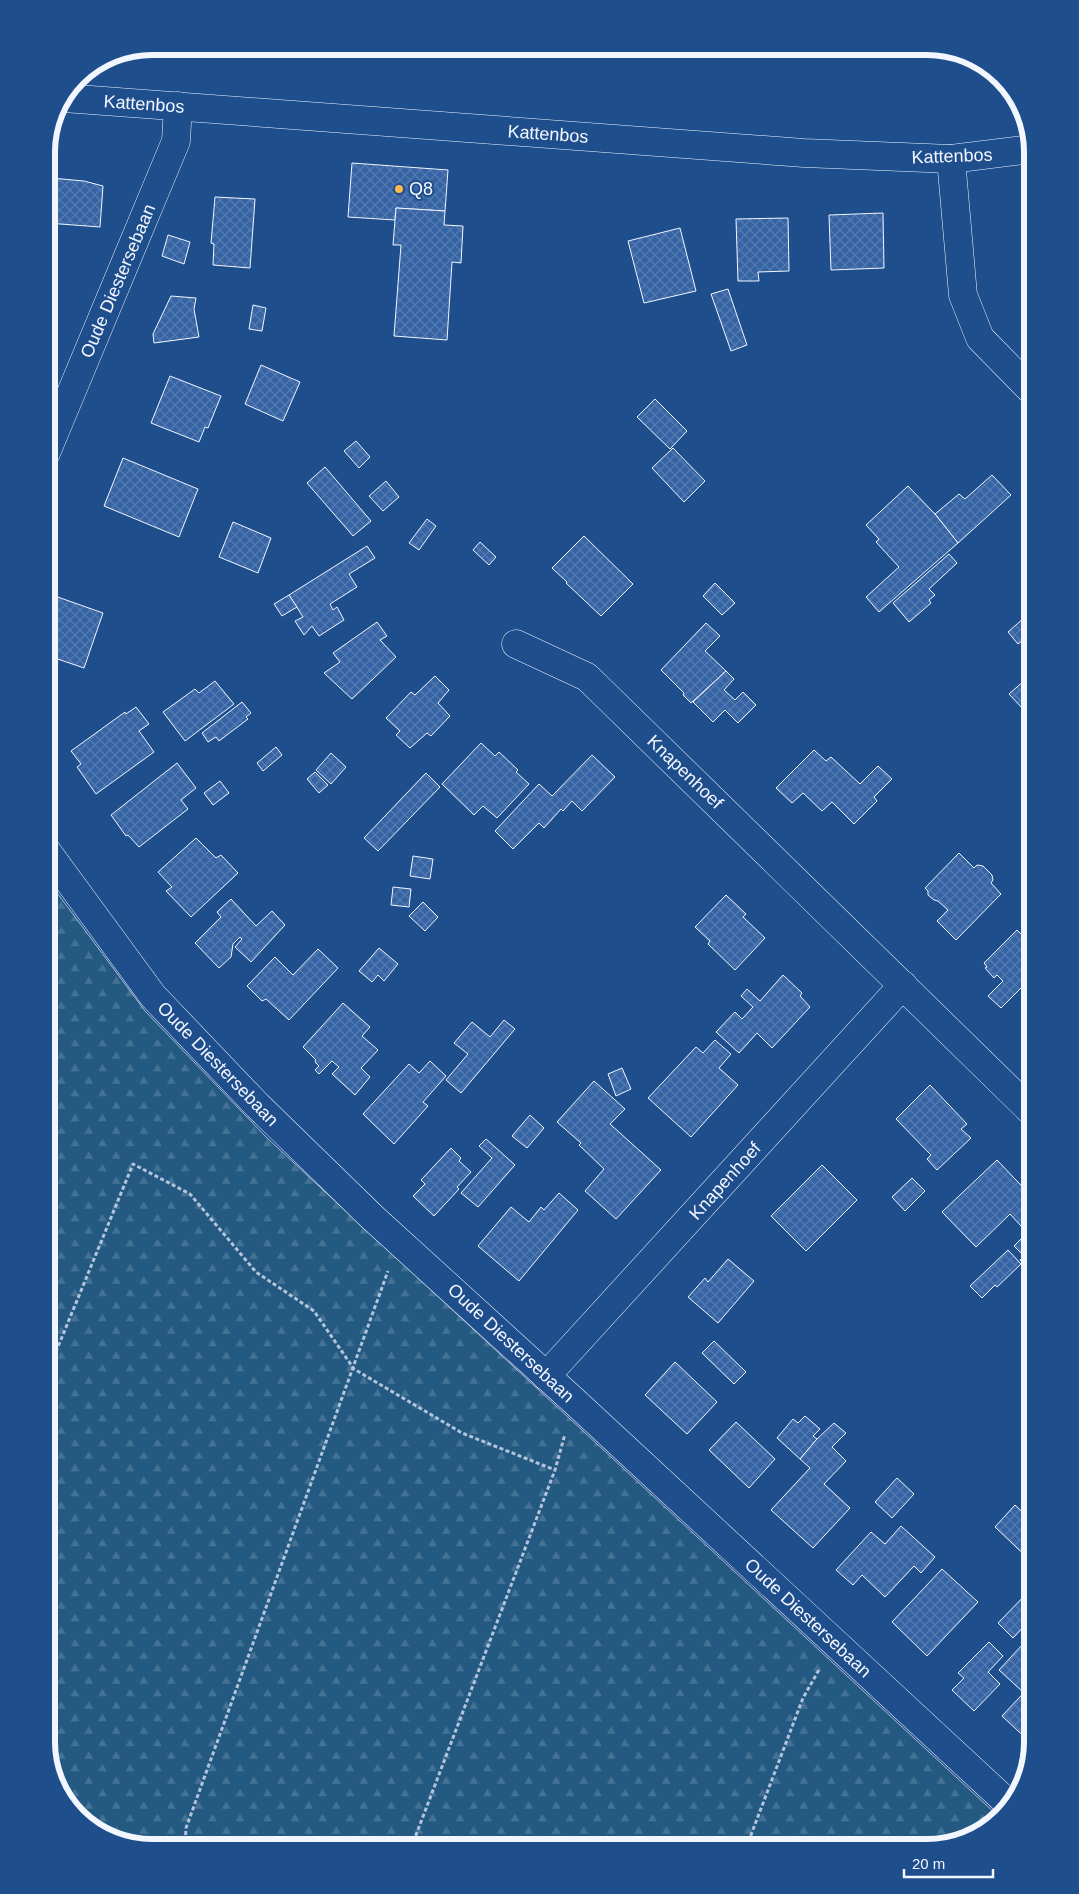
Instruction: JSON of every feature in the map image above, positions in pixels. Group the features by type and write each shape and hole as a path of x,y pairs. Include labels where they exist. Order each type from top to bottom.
{"street":[{"name":"Kattenbos","path":"71,98 804,153 951,159 1024,150"},
{"name":"Oude Diestersebaan","path":"55,431 176,141 178,106"},
{"path":"951,159 962,295 980,338 1024,383"},
{"name":"Knapenhoef","path":"516,644 587,677 1024,1105"},
{"name":"Oude Diestersebaan","path":"55,862 152,996 258,1106 399,1241 1005,1800"},
{"name":"Knapenhoef","path":"546,1376 903,985"}],"path":[{"path":"55,1354 133,1164 190,1194 256,1272 314,1311 354,1369 462,1433 555,1470"},
{"path":"185,1839 186,1828 399,1241"},
{"path":"414,1839 555,1470 574,1401"},
{"path":"749,1839 803,1698 834,1643"}],"green space":[{"path":"55,890 145,1011 266,1137 994,1812 981,1823 958,1834 927,1839 146,1839 121,1834 98,1823 88,1815 71,1796 65,1785 60,1773 55,1748"}],"building":[{"name":"Q8","path":"352,163 448,170 445,211 396,208 395,220 348,217"},
{"path":"55,178 84,181 103,186 100,227 55,224"},
{"path":"215,197 255,199 250,268 213,265 214,244 211,243"},
{"path":"396,208 445,211 444,225 463,226 461,263 452,262 447,340 394,336 401,245 393,245"},
{"path":"883,213 884,268 831,270 829,215"},
{"path":"788,218 789,271 758,272 759,281 738,281 736,219"},
{"path":"680,228 696,291 644,303 628,241"},
{"path":"168,235 190,242 184,264 162,256"},
{"path":"1022,239 1024,239 1024,256"},
{"path":"728,289 747,345 731,351 711,294"},
{"path":"171,296 196,298 194,309 199,337 154,343 153,334"},
{"path":"253,305 266,308 262,331 249,329"},
{"path":"261,365 300,382 283,421 245,404"},
{"path":"170,376 221,396 208,428 205,427 199,442 151,423"},
{"path":"655,399 687,431 670,449 637,417"},
{"path":"356,441 370,457 359,468 344,451"},
{"path":"673,448 705,481 684,502 652,468"},
{"path":"123,458 198,489 179,537 104,506"},
{"path":"325,467 371,521 353,536 307,483"},
{"path":"992,475 1011,495 958,543 935,514 959,494 965,499"},
{"path":"386,481 399,497 383,511 369,496"},
{"path":"908,486 935,514 958,543 879,612 866,597 899,567 876,542 879,539 866,525"},
{"path":"427,519 436,526 419,550 409,543"},
{"path":"233,522 271,538 258,573 219,557"},
{"path":"584,536 633,584 601,616 552,568"},
{"path":"480,542 496,557 489,565 473,550"},
{"path":"367,546 375,558 349,574 357,587 330,604 333,610 337,607 344,620 319,636 312,626 304,635 295,621 303,617 289,595"},
{"path":"949,554 957,563 929,589 935,595 929,600 931,603 909,622 893,603"},
{"path":"715,583 735,603 722,615 703,596"},
{"path":"289,595 297,607 282,616 274,604"},
{"path":"55,596 103,613 84,668 55,658"},
{"path":"1024,618 1024,639 1018,644 1008,632"},
{"path":"377,622 387,636 380,640 396,657 352,699 324,673 340,662 333,653"},
{"path":"706,623 720,636 705,651 726,671 691,703 683,695 684,693 661,670"},
{"path":"726,671 734,679 724,690 735,700 743,692 756,705 738,723 725,710 713,722 693,702"},
{"path":"435,676 449,690 438,703 450,716 431,736 427,733 410,748 396,735 400,731 386,718 411,692 415,695"},
{"path":"215,681 234,704 185,741 163,712 195,689 199,693"},
{"path":"1024,681 1024,708 1023,709 1009,694"},
{"path":"242,702 251,713 246,717 248,719 219,741 216,737 208,742 202,733"},
{"path":"136,707 149,724 139,731 154,752 96,794 77,767 81,764 71,751 125,712 126,714"},
{"path":"481,743 495,756 499,752 518,770 516,772 529,784 497,818 483,806 474,815 442,784"},
{"path":"276,747 282,755 263,771 257,763"},
{"path":"814,750 826,761 831,757 860,784 878,766 892,779 874,797 877,801 854,824 832,802 822,811 803,793 792,803 776,788"},
{"path":"331,753 346,767 331,784 316,770"},
{"path":"592,755 615,777 582,811 572,801 563,811 561,809 544,828 539,823 513,849 495,831 539,784 552,796"},
{"path":"177,763 196,788 181,800 188,809 139,847 128,835 126,836 111,815"},
{"path":"315,772 328,785 319,793 307,779"},
{"path":"426,773 440,787 378,851 364,838"},
{"path":"220,781 229,793 213,805 204,793"},
{"path":"196,838 216,858 221,855 238,873 191,917 166,891 172,887 158,872"},
{"path":"959,853 974,868 977,865 983,866 992,875 993,880 991,883 1001,894 956,940 937,921 948,910 928,895 928,891 925,888"},
{"path":"413,856 433,859 430,879 410,876"},
{"path":"393,887 411,889 409,907 391,905"},
{"path":"726,895 746,914 743,917 765,938 735,970 708,944 710,941 695,927"},
{"path":"231,899 256,926 272,911 285,925 251,962 235,947 242,939 240,937 233,944 231,957 219,968 195,943 221,917 217,912"},
{"path":"423,902 438,917 425,931 409,916"},
{"path":"1017,930 1024,937 1024,985 1001,1008 988,996 1003,981 997,975 994,978 985,968 987,967 984,963"},
{"path":"379,948 398,964 384,981 378,975 372,982 359,971"},
{"path":"318,949 338,968 289,1020 266,999 262,1001 247,986 275,957 293,975"},
{"path":"783,975 802,993 800,996 810,1007 772,1048 757,1033 739,1053 716,1032 735,1012 742,1019 753,1007 741,996 747,989 760,1001"},
{"path":"343,1003 370,1027 362,1036 378,1050 361,1068 370,1077 355,1095 332,1074 339,1067 332,1061 319,1074 315,1070 319,1066 315,1062 316,1060 303,1047"},
{"path":"504,1020 515,1029 461,1093 446,1080 468,1054 454,1043 472,1022 490,1037"},
{"path":"715,1040 731,1054 719,1068 738,1085 691,1137 648,1098 696,1047 703,1053"},
{"path":"430,1061 446,1076 423,1102 428,1106 394,1144 363,1114 409,1064 419,1073"},
{"path":"622,1068 631,1089 616,1096 608,1074"},
{"path":"594,1081 625,1109 610,1124 661,1170 616,1219 585,1191 604,1169 579,1145 581,1143 557,1122"},
{"path":"930,1085 967,1124 961,1129 971,1138 937,1170 927,1159 931,1155 896,1119"},
{"path":"530,1115 544,1128 527,1148 512,1136"},
{"path":"486,1139 515,1165 478,1207 461,1193 492,1158 479,1146"},
{"path":"451,1148 461,1158 459,1161 471,1172 457,1187 459,1189 434,1216 413,1196 425,1184 421,1180"},
{"path":"997,1160 1024,1188 1024,1223 1021,1226 1010,1214 976,1247 942,1212"},
{"path":"822,1165 857,1200 806,1251 771,1216"},
{"path":"912,1178 925,1191 905,1211 892,1197"},
{"path":"559,1193 578,1210 519,1281 478,1246 511,1207 529,1222 541,1207 544,1210"},
{"path":"1024,1236 1024,1256 1014,1246"},
{"path":"1008,1250 1021,1264 997,1287 995,1285 982,1298 970,1286"},
{"path":"1024,1256 1024,1264 1020,1260"},
{"path":"728,1259 754,1281 718,1323 688,1297 705,1278 708,1282"},
{"path":"714,1341 746,1372 734,1384 702,1353"},
{"path":"675,1362 717,1402 687,1434 645,1395"},
{"path":"805,1416 820,1429 813,1436 817,1439 800,1459 777,1438 793,1419 798,1423"},
{"path":"736,1422 775,1459 749,1488 709,1450"},
{"path":"834,1423 846,1433 832,1447 846,1461 824,1484 850,1508 813,1548 771,1510 810,1468 800,1459"},
{"path":"897,1478 914,1494 892,1518 875,1502"},
{"path":"1015,1505 1024,1514 1024,1554 995,1527"},
{"path":"901,1526 935,1557 921,1573 914,1566 885,1597 862,1575 853,1585 836,1570 871,1532 885,1544"},
{"path":"942,1569 978,1602 927,1656 892,1622"},
{"path":"1024,1596 1024,1626 1013,1638 998,1623"},
{"path":"989,1642 1003,1656 988,1672 1000,1684 974,1711 952,1690 964,1678 958,1673"},
{"path":"1023,1644 1024,1645 1024,1693 999,1670"},
{"path":"1024,1693 1024,1737 1002,1716"}],"place":[{"name":"Q8","path":"399,189"}]}
